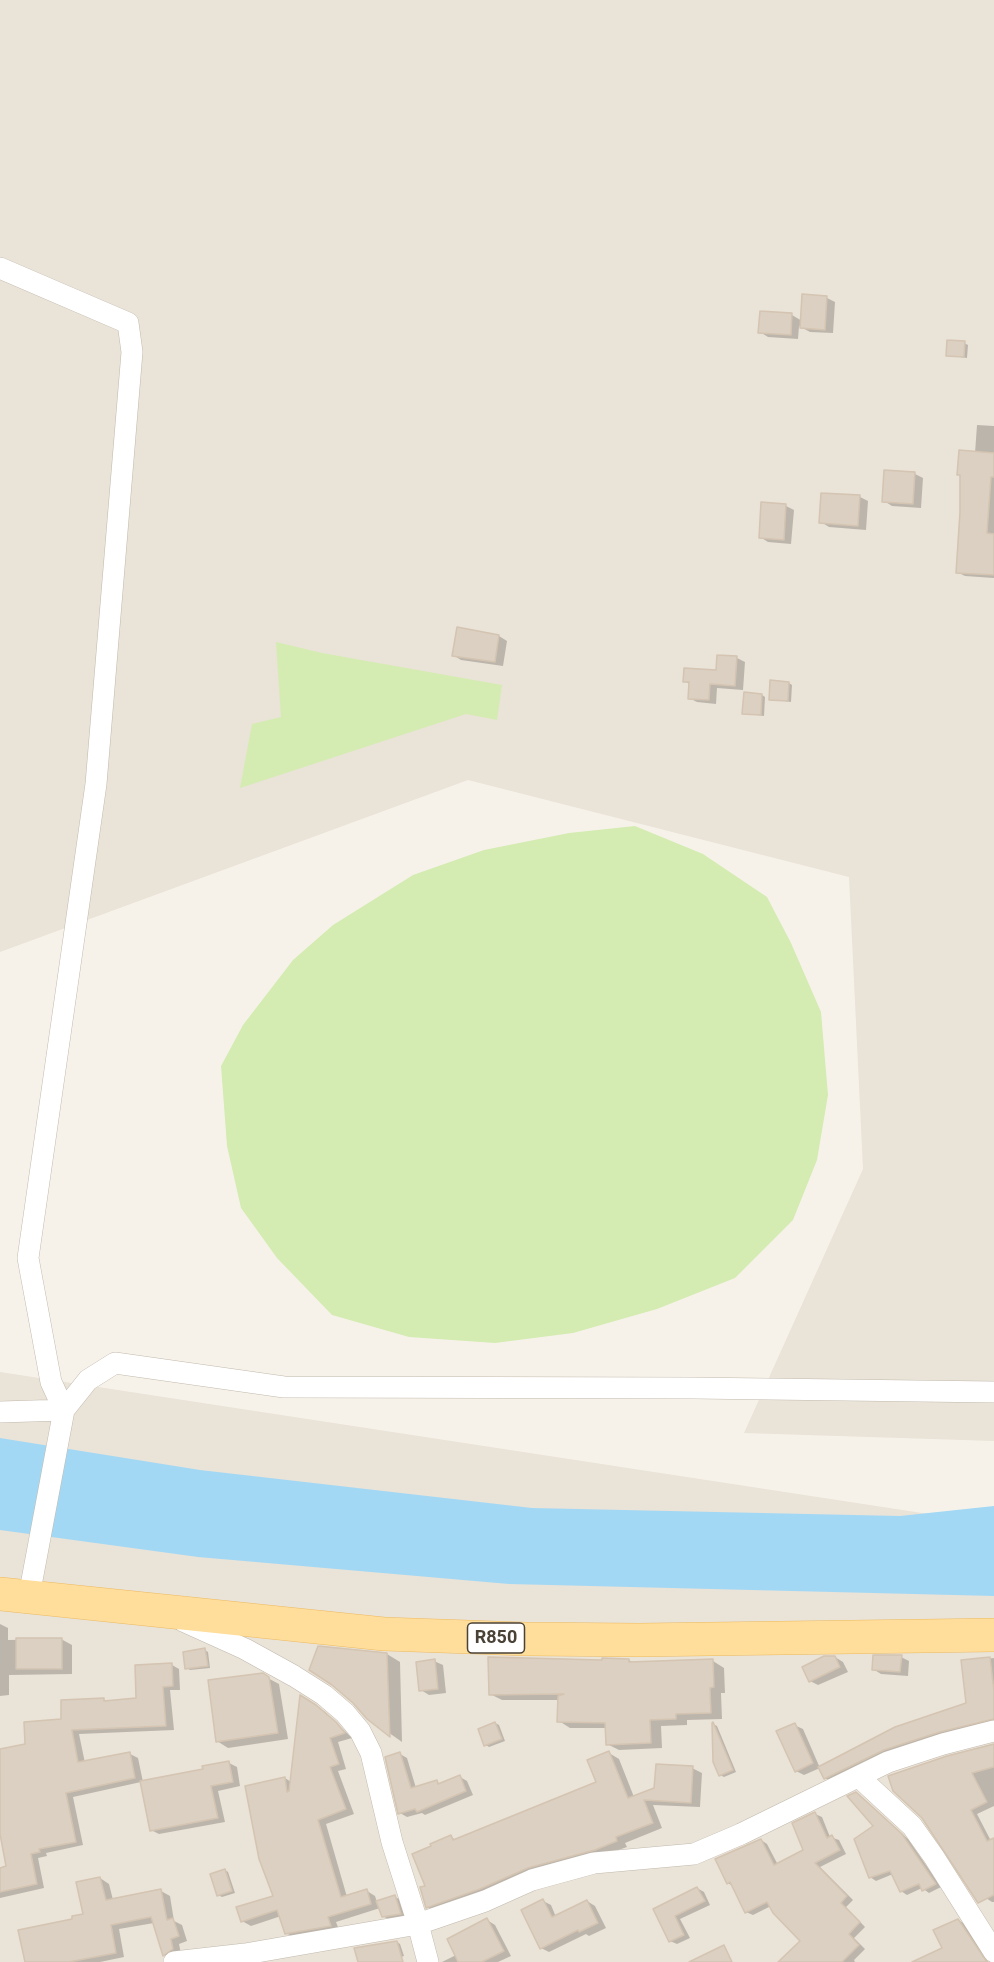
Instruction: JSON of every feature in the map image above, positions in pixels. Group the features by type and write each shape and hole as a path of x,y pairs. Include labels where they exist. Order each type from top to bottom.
{"main road":[{"name":"R850","path":"14,1595 384,1635 673,1640 994,1635"}],"street":[{"path":"0,268 128,323 132,352 96,783 28,1258 51,1382 63,1417"},
{"path":"14,1595 34,1563 63,1417 88,1380 114,1363 284,1387 693,1388 994,1392"},
{"path":"0,1412 63,1417"},
{"path":"163,1612 245,1649 294,1676 324,1695 345,1713 360,1731 371,1753 392,1842 428,1962"},
{"path":"174,1962 245,1954 418,1924 485,1901 532,1880 594,1863 694,1854 741,1834 888,1762 943,1744 994,1731"},
{"path":"859,1777 912,1826 994,1952"}],"shaded area":[{"path":"0,0 994,0 994,1441 744,1433 863,1169 849,877 468,780 0,952"},
{"path":"0,1372 994,1524 994,1962 0,1962"}],"green space":[{"path":"276,642 322,653 502,685 497,720 466,714 240,788 252,724 281,717"},
{"path":"635,826 703,854 767,897 791,943 821,1012 828,1095 817,1160 793,1220 735,1278 657,1309 573,1333 495,1343 409,1337 332,1315 277,1258 241,1208 227,1146 221,1066 243,1025 293,960 333,925 413,875 484,850 569,833"}],"water":[{"path":"0,1438 200,1470 532,1508 900,1516 994,1506 994,1596 509,1584 198,1557 0,1530"}],"building":[{"path":"802,294 827,296 825,330 800,328"},
{"path":"760,311 792,313 791,335 758,333"},
{"path":"947,340 965,341 964,357 946,356"},
{"path":"959,450 994,453 994,477 991,477 987,533 994,534 994,575 956,573 960,512 960,475 957,475"},
{"path":"884,470 915,472 913,504 882,502"},
{"path":"821,493 860,495 858,526 819,523"},
{"path":"761,502 786,504 784,540 759,538"},
{"path":"457,627 499,635 495,662 452,656"},
{"path":"717,655 737,656 735,686 710,684 709,700 688,699 689,682 683,682 684,668 716,670"},
{"path":"770,680 789,682 788,701 769,700"},
{"path":"744,692 762,694 761,715 742,714"},
{"path":"16,1638 62,1638 62,1669 16,1669"},
{"path":"318,1646 387,1653 390,1737 367,1719 332,1685 309,1670"},
{"path":"205,1648 208,1666 185,1669 183,1652"},
{"path":"873,1655 902,1655 900,1672 872,1670"},
{"path":"824,1656 835,1656 840,1667 809,1682 802,1667"},
{"path":"488,1657 602,1660 602,1658 629,1659 629,1662 713,1659 714,1687 710,1688 711,1713 676,1714 676,1719 650,1720 651,1743 606,1745 605,1723 557,1722 558,1696 564,1694 489,1695"},
{"path":"990,1657 994,1691 994,1719 940,1732 884,1750 824,1779 818,1767 895,1727 966,1703 961,1660"},
{"path":"435,1659 438,1689 419,1691 416,1662"},
{"path":"172,1663 173,1686 163,1687 166,1726 72,1730 78,1762 130,1752 135,1778 66,1793 76,1842 39,1849 40,1852 31,1854 37,1884 0,1892 0,1868 6,1866 0,1834 0,1749 25,1744 24,1722 61,1719 61,1700 104,1698 104,1701 136,1698 135,1665"},
{"path":"263,1673 269,1677 278,1733 216,1742 208,1680"},
{"path":"300,1695 316,1705 345,1733 330,1738 339,1764 330,1767 346,1809 318,1820 341,1897 367,1889 371,1904 328,1917 331,1926 285,1934 277,1910 241,1922 236,1907 273,1896 259,1859 245,1786 285,1777 287,1792 289,1791"},
{"path":"495,1722 502,1739 484,1746 478,1729"},
{"path":"713,1722 733,1770 719,1776 713,1762"},
{"path":"795,1723 813,1763 795,1772 776,1731"},
{"path":"994,1744 994,1767 972,1773 987,1802 971,1810 987,1841 994,1838 994,1895 978,1903 922,1818 893,1791 888,1776 947,1756"},
{"path":"609,1751 628,1798 654,1788 656,1764 693,1766 691,1803 644,1800 653,1823 616,1837 617,1841 595,1850 528,1868 480,1889 426,1908 420,1887 425,1886 412,1854 451,1835 453,1840 596,1782 587,1760"},
{"path":"400,1752 411,1788 437,1780 438,1784 460,1775 466,1791 417,1812 415,1809 398,1814 385,1757"},
{"path":"229,1761 233,1782 211,1786 218,1818 150,1831 140,1781 203,1769 202,1766"},
{"path":"856,1792 902,1834 936,1884 922,1891 919,1884 900,1892 890,1871 869,1878 854,1839 873,1826 847,1796"},
{"path":"815,1812 827,1838 832,1835 840,1850 815,1863 847,1896 841,1903 860,1922 849,1934 859,1945 842,1962 778,1962 800,1941 773,1913 767,1902 745,1913 730,1882 727,1884 715,1859 761,1839 774,1865 803,1850 792,1823"},
{"path":"225,1869 232,1891 217,1896 210,1874"},
{"path":"100,1877 106,1900 161,1889 167,1920 173,1918 179,1936 171,1939 173,1949 163,1956 151,1917 111,1925 116,1953 69,1962 25,1962 18,1930 72,1919 72,1916 83,1914 76,1882"},
{"path":"697,1887 705,1901 675,1916 684,1935 669,1942 653,1909"},
{"path":"395,1895 401,1914 382,1917 376,1901"},
{"path":"543,1899 552,1917 587,1900 598,1923 540,1949 521,1910"},
{"path":"487,1918 504,1951 482,1962 458,1962 447,1939"},
{"path":"958,1919 987,1962 912,1962 942,1948 933,1930"},
{"path":"397,1941 403,1962 358,1962 354,1948"},
{"path":"724,1945 732,1962 689,1962"}]}
